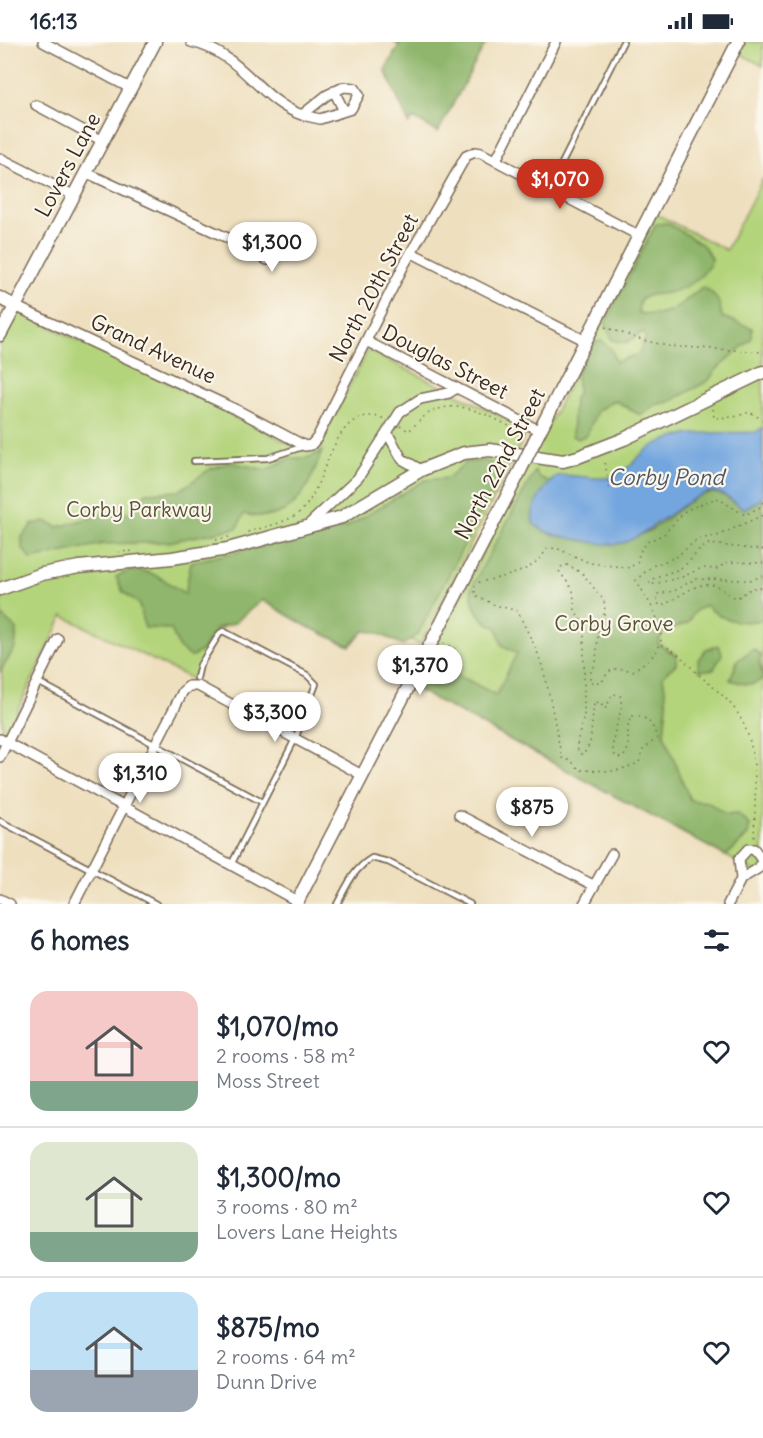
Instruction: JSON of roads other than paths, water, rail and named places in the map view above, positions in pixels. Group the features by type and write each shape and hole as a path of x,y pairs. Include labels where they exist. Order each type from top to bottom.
{"street":[{"path":"43,42 130,88"},
{"name":"Lovers Lane","path":"0,335 155,42"},
{"path":"191,42 210,47 230,58 289,109 302,115 320,119 351,109 359,99 357,90 350,87 334,91 302,115"},
{"path":"496,160 556,42"},
{"name":"North 22nd Street","path":"296,902 518,475 738,42"},
{"path":"334,91 344,111"},
{"path":"36,105 103,141"},
{"name":"North 20th Street","path":"305,446 311,445 317,438 412,253 466,156 475,152 496,160 638,235"},
{"path":"0,158 75,196"},
{"path":"87,173 245,246"},
{"path":"412,253 586,340"},
{"name":"Grand Avenue","path":"0,298 239,411 305,446"},
{"name":"Douglas Street","path":"366,341 457,388 537,437"},
{"path":"0,589 42,574 228,549 305,528 342,517 421,470 464,453 490,450 553,460 578,457 624,439 763,372"},
{"path":"305,528 358,478 394,423 409,405 420,399 449,393 457,388"},
{"path":"388,434 402,459 421,470"},
{"path":"0,757 4,741 38,682 58,639"},
{"path":"74,904 155,744 183,692 189,686 198,686 362,776"},
{"path":"4,741 124,805 296,902"},
{"path":"459,815 593,885"},
{"path":"728,904 741,879 759,868 762,860 754,849 748,849 739,859 741,879"},
{"path":"584,904 612,854"},
{"path":"0,899 10,904"}],"lane":[{"path":"549,189 623,42"},
{"path":"194,461 268,458 305,446"},
{"path":"197,678 200,664 220,633 224,631 307,675 316,684 295,739 231,865"},
{"path":"38,682 262,802"},
{"path":"0,820 156,904"},
{"path":"337,904 353,873 360,864 372,858 388,862 470,904"}],"water":[{"name":"Corby Pond","path":"763,427 763,498 744,509 722,494 713,492 705,494 683,505 636,538 614,544 594,543 558,536 533,523 536,504 556,476 611,477 626,469 648,449 660,442 700,433 756,432"}],"park label":[{"name":"Corby Parkway","path":"139,510"},
{"name":"Corby Grove","path":"614,624"}]}
